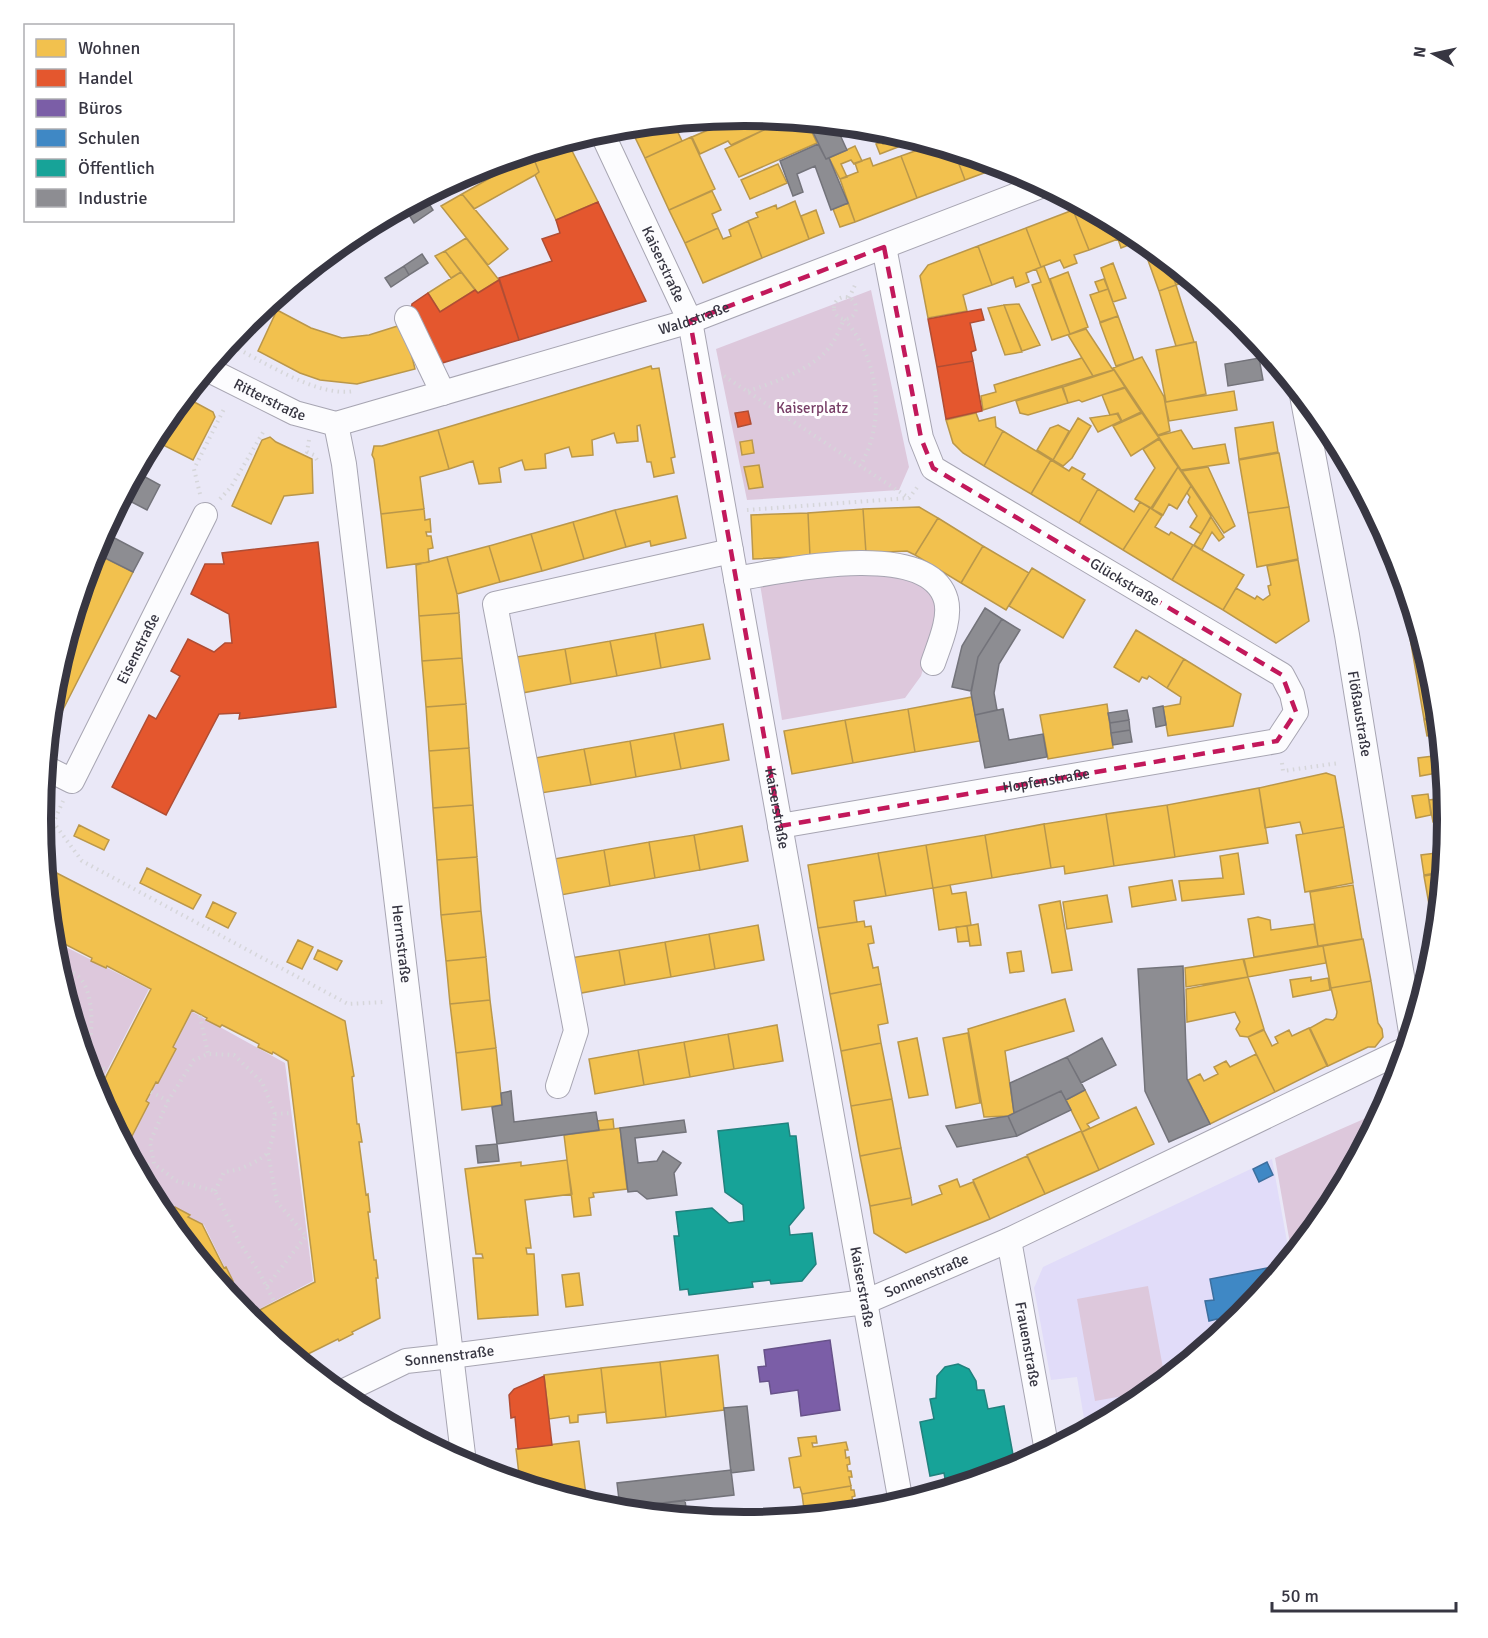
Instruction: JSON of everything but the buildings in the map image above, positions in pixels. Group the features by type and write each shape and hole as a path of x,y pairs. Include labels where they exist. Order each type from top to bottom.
{"street":[{"name":"Kaiserstraße","path":"605,140 690,321 900,1494"},
{"name":"Waldstraße","path":"336,424 690,321 1033,189"},
{"path":"884,247 921,438 933,468"},
{"path":"407,318 443,393"},
{"name":"Ritterstraße","path":"214,373 295,413 336,424"},
{"name":"Flößaustraße","path":"1305,413 1347,635 1408,1014"},
{"name":"Herrnstraße","path":"336,424 345,464 463,1452"},
{"name":"Glückstraße","path":"933,468 1282,675 1292,694 1296,712 1277,741"},
{"name":"Eisenstraße","path":"72,782 205,515"},
{"path":"558,1086 576,1031 495,604 731,551"},
{"path":"736,579 832,564 878,563 902,567 921,574 937,584 946,601 945,627 933,663"},
{"name":"Hopfenstraße","path":"780,826 1277,741"},
{"path":"52,772 72,782"},
{"name":"Sonnenstraße","path":"350,1388 406,1361 865,1302 1009,1240 1395,1054"},
{"name":"Frauenstraße","path":"1009,1240 1046,1443"}],"path":[{"path":"849,298 858,279"},
{"path":"849,298 839,299 835,305 835,313 852,328 872,367 874,378 876,408 874,424 871,441 861,466"},
{"path":"748,391 779,380 821,356 830,347 844,319 851,317 855,312 854,303 849,298"},
{"path":"236,348 316,388"},
{"path":"697,358 909,498"},
{"path":"205,515 194,469 224,409"},
{"path":"205,515 231,487 265,429"},
{"path":"307,452 308,445"},
{"path":"725,512 909,498 933,468"},
{"path":"1277,741 1283,771 1339,763"},
{"path":"51,830 72,782"},
{"path":"51,820 82,861 348,1004 409,1002"},
{"path":"68,971 79,976 90,999 92,1030 89,1045"},
{"path":"200,1016 208,1054"},
{"path":"215,1191 177,1181 154,1164 150,1142 168,1101 194,1060 208,1054 234,1055 262,1082 275,1114 273,1136 268,1153 277,1202 306,1236 267,1286"},
{"path":"97,1066 107,1070"},
{"path":"151,1092 168,1101"},
{"path":"275,1114 291,1113"},
{"path":"215,1191 224,1172 239,1170 268,1153"},
{"path":"144,1166 154,1164"},
{"path":"215,1191 239,1242 274,1301"}],"highlighted area":[{"path":"884,247 921,438 933,468 1282,675 1296,712 1277,741 780,826 690,321"}],"shaded area":[{"path":"1272,1159 1288,1248 1234,1309 1201,1340 1166,1369 1085,1422 1077,1377 1051,1380 1034,1288 1043,1267"}],"green space":[{"name":"Kaiserplatz","path":"871,290 909,467 899,490 747,500 716,349"},
{"path":"893,571 932,586 937,621 921,676 905,698 782,720 760,584 821,575"},
{"path":"63,945 149,989 102,1080 88,1042"},
{"path":"191,1011 285,1063 313,1281 256,1311 235,1289 204,1225 171,1208 128,1136"},
{"path":"1370,1116 1344,1166 1290,1245 1275,1158"},
{"path":"1148,1286 1163,1371 1129,1395 1095,1401 1077,1299"}]}
